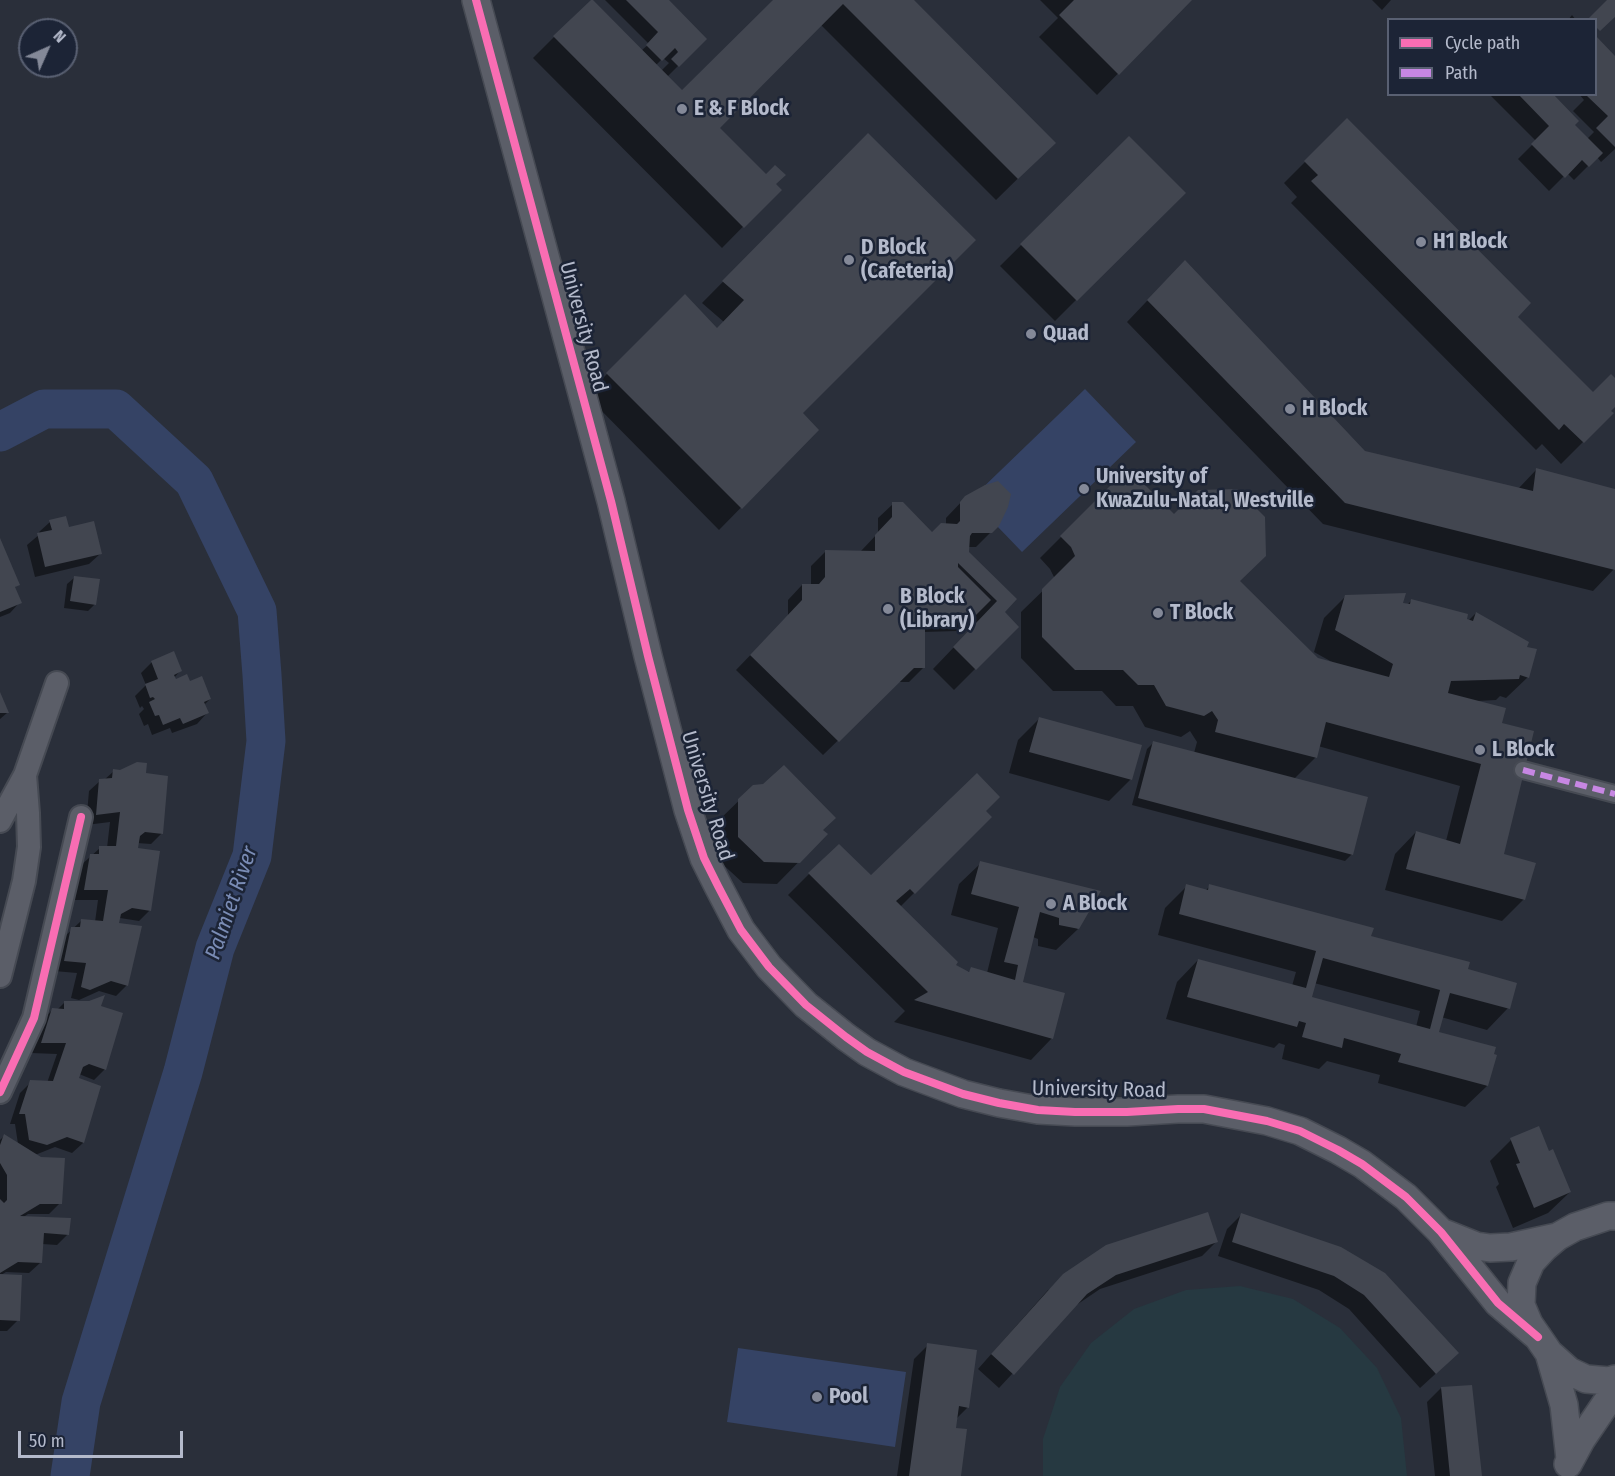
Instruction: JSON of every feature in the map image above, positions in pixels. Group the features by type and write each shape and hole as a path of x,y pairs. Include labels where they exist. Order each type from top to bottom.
{"street":[{"name":"University Road","path":"476,0 611,501 688,810 704,858 718,886 741,930 769,967 806,1005 860,1047 904,1072 981,1099 1038,1110 1075,1112 1204,1109 1267,1120 1300,1131 1362,1164 1406,1197 1441,1233 1498,1303 1569,1371 1586,1379 1609,1381 1615,1379"},
{"path":"0,821 25,775 57,683"},
{"path":"1524,770 1615,794"},
{"path":"0,976 24,881 29,847 25,775"},
{"path":"0,1092 34,1018 81,817"},
{"path":"1567,1467 1564,1406 1544,1345 1529,1324 1521,1305 1522,1283 1531,1262 1544,1248 1557,1237 1575,1227 1604,1219 1615,1203"},
{"name":"University Road","path":"1441,1233 1476,1246 1490,1248 1511,1247 1557,1237"},
{"path":"1567,1467 1596,1417 1615,1390"}],"shaded area":[{"path":"1240,1286 1293,1299 1340,1328 1377,1368 1401,1418 1407,1476 1043,1476 1043,1439 1060,1387 1091,1343 1134,1309 1186,1290"}],"water":[{"path":"1085,389 1136,442 1022,552 971,499"},
{"name":"Pool","path":"738,1348 906,1372 895,1447 727,1422"}],"building":[{"name":"E & F Block","path":"591,0 682,90 773,0 914,0 1056,143 1018,179 843,4 720,128 766,174 775,165 786,175 776,184 782,190 744,228 553,36"},
{"path":"626,0 669,0 707,39 679,67 671,59 678,52 675,48 662,61 646,45 658,32"},
{"path":"1074,0 1192,0 1119,75 1059,15"},
{"path":"1607,0 1615,0 1615,17 1600,31 1597,28 1597,18 1589,18"},
{"path":"1597,37 1615,56 1615,147 1596,128 1608,116 1587,96 1597,96"},
{"path":"1520,96 1555,96 1579,121 1575,125 1603,153 1589,167 1582,160 1565,178 1531,144 1549,126"},
{"name":"H1 Block","path":"1347,118 1531,303 1518,317 1593,392 1611,374 1615,378 1615,407 1611,411 1614,413 1584,443 1564,424 1559,430 1311,181 1318,175 1304,161"},
{"name":"D Block (Cafeteria)","path":"868,133 976,240 803,413 819,430 742,509 606,373 685,294 717,328 744,300 722,281"},
{"path":"1129,136 1186,193 1077,301 1020,244"},
{"name":"H Block","path":"1185,260 1365,451 1533,491 1536,468 1615,489 1615,570 1345,503 1147,300"},
{"name":"T Block","path":"1128,468 1174,514 1198,490 1237,489 1265,517 1266,556 1240,581 1318,658 1389,677 1393,664 1335,630 1345,595 1406,593 1403,603 1410,604 1411,599 1468,614 1467,619 1473,621 1476,612 1529,642 1527,647 1537,649 1529,678 1520,675 1519,679 1451,681 1448,693 1506,708 1502,723 1534,731 1504,854 1536,863 1525,900 1406,869 1416,831 1460,844 1481,764 1326,722 1317,758 1215,732 1218,720 1212,711 1204,716 1166,706 1154,685 1138,685 1123,670 1075,670 1042,637 1042,589 1075,556 1071,547 1060,536"},
{"name":"B Block (Library)","path":"998,481 1011,494 1008,507 999,526 992,533 972,533 969,552 1017,599 1005,612 1019,627 976,670 953,647 997,601 958,563 958,567 991,600 973,618 925,618 925,668 914,668 839,742 750,655 802,600 802,584 819,584 825,577 825,550 875,551 875,535 892,517 892,502 903,502 932,532 941,523 957,524 960,521 960,502 965,496"},
{"path":"66,516 69,527 94,521 102,554 45,567 37,533 52,530 49,520"},
{"path":"0,538 20,585 15,587 22,603 0,612"},
{"path":"74,576 100,579 96,605 70,601"},
{"path":"174,651 182,671 174,675 176,679 187,674 190,681 202,676 211,699 204,702 209,713 183,724 180,718 163,725 159,715 155,716 149,702 155,699 150,698 145,684 158,679 151,661"},
{"path":"0,692 9,713 0,713"},
{"path":"1039,717 1142,745 1132,780 1029,752"},
{"path":"1153,741 1368,797 1353,855 1138,798"},
{"path":"137,762 147,763 146,773 168,776 163,834 145,832 140,836 138,848 160,851 151,911 132,908 121,914 119,923 142,926 128,986 111,981 90,990 81,987 86,963 64,961 71,927 80,927 81,919 103,921 108,890 84,890 90,854 99,854 99,846 116,846 120,812 96,815 99,779 112,778 113,769 120,770"},
{"path":"784,765 836,818 823,830 828,834 800,863 764,862 738,837 738,799 753,785 763,784"},
{"name":"A Block","path":"977,773 1000,797 986,811 992,817 915,894 910,889 896,901 958,962 956,965 969,972 971,967 1015,980 1018,965 1004,962 1019,907 971,894 980,861 1101,891 1079,929 1059,925 1059,918 1040,912 1023,982 1065,993 1053,1039 914,1000 928,992 808,873 839,844 871,875"},
{"path":"1186,884 1208,890 1209,884 1374,928 1371,936 1470,962 1468,969 1517,983 1510,1009 1450,993 1439,1032 1496,1047 1494,1054 1497,1055 1488,1086 1398,1062 1401,1054 1344,1038 1342,1048 1302,1037 1306,1023 1299,1021 1297,1027 1187,997 1198,959 1306,988 1316,951 1179,914","holes":["1323,958 1440,990 1430,1029 1312,997"]},
{"path":"105,995 101,1006 123,1013 106,1070 89,1064 83,1067 79,1078 101,1086 84,1143 67,1137 47,1145 29,1140 25,1114 19,1114 30,1080 53,1081 66,1043 41,1043 52,1008 64,1009 64,1001 89,1001"},
{"path":"1539,1126 1549,1151 1553,1149 1571,1192 1534,1208 1516,1164 1520,1163 1510,1138"},
{"path":"4,1134 41,1157 65,1158 62,1204 40,1204 20,1216 71,1218 69,1235 44,1233 42,1263 18,1262 0,1273 0,1199 4,1203 7,1200 7,1175 0,1163 0,1145"},
{"path":"1208,1212 1218,1242 1116,1275 1087,1294 1014,1375 991,1354 1063,1274 1106,1245"},
{"path":"1241,1213 1341,1247 1385,1273 1459,1353 1436,1374 1364,1295 1334,1276 1232,1242"},
{"path":"0,1274 22,1275 20,1321 0,1320"},
{"path":"927,1343 977,1350 969,1408 959,1406 956,1428 967,1429 961,1476 909,1476"},
{"path":"1472,1385 1482,1476 1450,1476 1441,1387"}],"waterway":[{"name":"Palmiet River","path":"0,432 44,409 116,409 194,481 257,611 262,675 266,741 252,856 215,948 183,1072 81,1402 70,1476"}],"marked path":[{"path":"1523,770 1615,794"}],"cycle path":[{"path":"476,0 611,501 688,810 704,858 718,886 741,930 769,967 806,1005 867,1052 904,1072 963,1094 1038,1110 1127,1112 1204,1109 1267,1121 1300,1131 1362,1164 1406,1197 1441,1232 1498,1303 1538,1337"},
{"path":"0,1092 34,1018 81,817"}],"place":[{"name":"E & F Block","path":"682,109"},
{"name":"H1 Block","path":"1421,242"},
{"name":"D Block (Cafeteria)","path":"849,260"},
{"name":"Quad","path":"1031,334"},
{"name":"H Block","path":"1290,409"},
{"name":"University of KwaZulu-Natal, Westville","path":"1084,489"},
{"name":"B Block (Library)","path":"888,609"},
{"name":"T Block","path":"1158,613"},
{"name":"L Block","path":"1480,750"},
{"name":"A Block","path":"1051,904"},
{"name":"Pool","path":"817,1397"}]}
